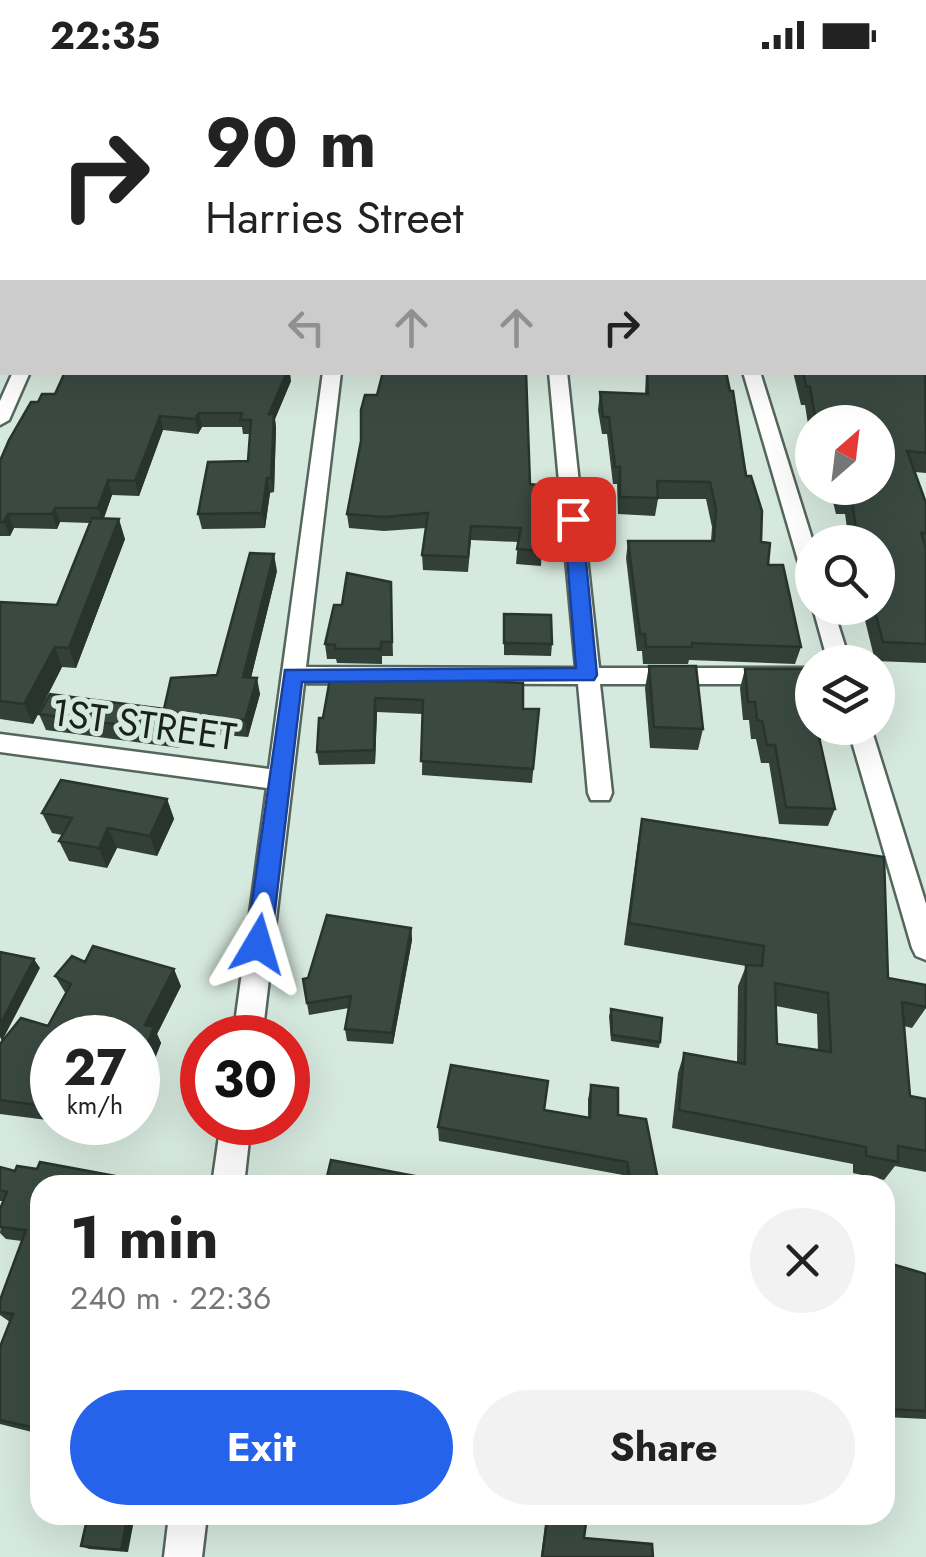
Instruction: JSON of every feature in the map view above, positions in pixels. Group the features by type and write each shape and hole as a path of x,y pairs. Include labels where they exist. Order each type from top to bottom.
{"street":[{"path":"0,420 21,375"},
{"path":"250,1015 332,375"},
{"path":"558,375 600,793"},
{"path":"753,375 797,525"},
{"path":"293,675 795,676"},
{"name":"1ST STREET","path":"0,743 278,780"},
{"path":"865,745 926,948"},
{"path":"229,1175 233,1145"},
{"path":"183,1557 187,1525"}],"building":[{"path":"64,375 286,375 269,414 274,414 271,478 267,478 262,513 198,514 208,462 248,461 251,420 240,420 242,413 199,413 195,419 160,416 135,481 108,480 98,508 8,514 0,522 0,461 9,440 31,402 38,402 42,394 55,394"},
{"path":"382,375 526,375 530,484 538,485 533,508 544,508 542,551 517,549 521,528 471,526 468,557 422,555 428,513 384,517 347,514 361,441 361,410 365,395 377,395"},
{"path":"647,375 727,375 733,391 746,476 751,476 762,511 761,542 770,543 768,565 783,565 801,645 692,643 692,647 646,647 645,634 640,634 628,541 714,541 716,509 710,482 657,481 658,498 620,497 620,467 615,467 609,417 603,417 600,392 648,394"},
{"path":"804,375 925,375 926,453 907,451 926,503 926,533 921,533 926,548 926,644 883,642 878,625 895,625 895,525 855,525 852,505 895,505 895,405 813,405 810,387 806,386"},
{"path":"92,518 119,519 69,648 55,647 24,704 0,701 0,602 57,605"},
{"path":"250,553 274,554 243,677 257,678 245,720 182,716 175,732 39,714 50,694 164,709 171,678 217,675"},
{"path":"347,573 391,582 392,642 381,642 381,649 335,649 335,645 325,644 334,605 342,605"},
{"path":"504,614 551,615 552,644 504,643"},
{"path":"649,666 696,666 703,729 654,727"},
{"path":"745,669 795,669 795,745 821,745 835,809 786,807 775,745 767,745 755,702 748,702"},
{"path":"331,673 523,683 523,709 539,709 533,769 421,761 423,700 375,698 374,750 317,752 319,718 323,718"},
{"path":"61,780 167,799 150,836 108,828 99,848 59,841 72,818 42,813"},
{"path":"642,819 884,857 888,978 926,985 926,1007 902,1002 910,1096 926,1099 926,1151 898,1146 898,1162 866,1156 866,1147 679,1110 684,1053 745,1064 746,965 762,966 764,946 629,923","holes":["775,983 828,993 831,1052 777,1044"]},
{"path":"327,915 411,928 392,1033 345,1029 351,996 307,1003 303,979 308,978"},
{"path":"93,946 174,969 150,1015 54,1015 71,984 55,976 72,956 85,962"},
{"path":"0,952 34,959 0,1025"},
{"path":"611,1009 662,1018 660,1042 612,1035"},
{"path":"21,1018 30,1021 30,1104 0,1100 0,1044"},
{"path":"451,1065 548,1081 544,1110 590,1118 591,1085 618,1088 618,1115 646,1119 657,1175 629,1175 627,1162 438,1127"},
{"path":"331,1160 410,1175 327,1175"},
{"path":"40,1162 110,1175 30,1175 30,1427 0,1420 0,1347 13,1314 0,1312 0,1300 26,1230 0,1227 0,1209 7,1192 0,1190 0,1167 15,1171 17,1166 37,1169"},
{"path":"895,1265 926,1274 926,1411 895,1409"},
{"path":"86,1525 126,1525 121,1550 81,1546"},
{"path":"547,1525 586,1525 584,1538 652,1544 653,1557 542,1557"}],"route":[{"path":"258,944 293,675 587,675 573,519"}]}
